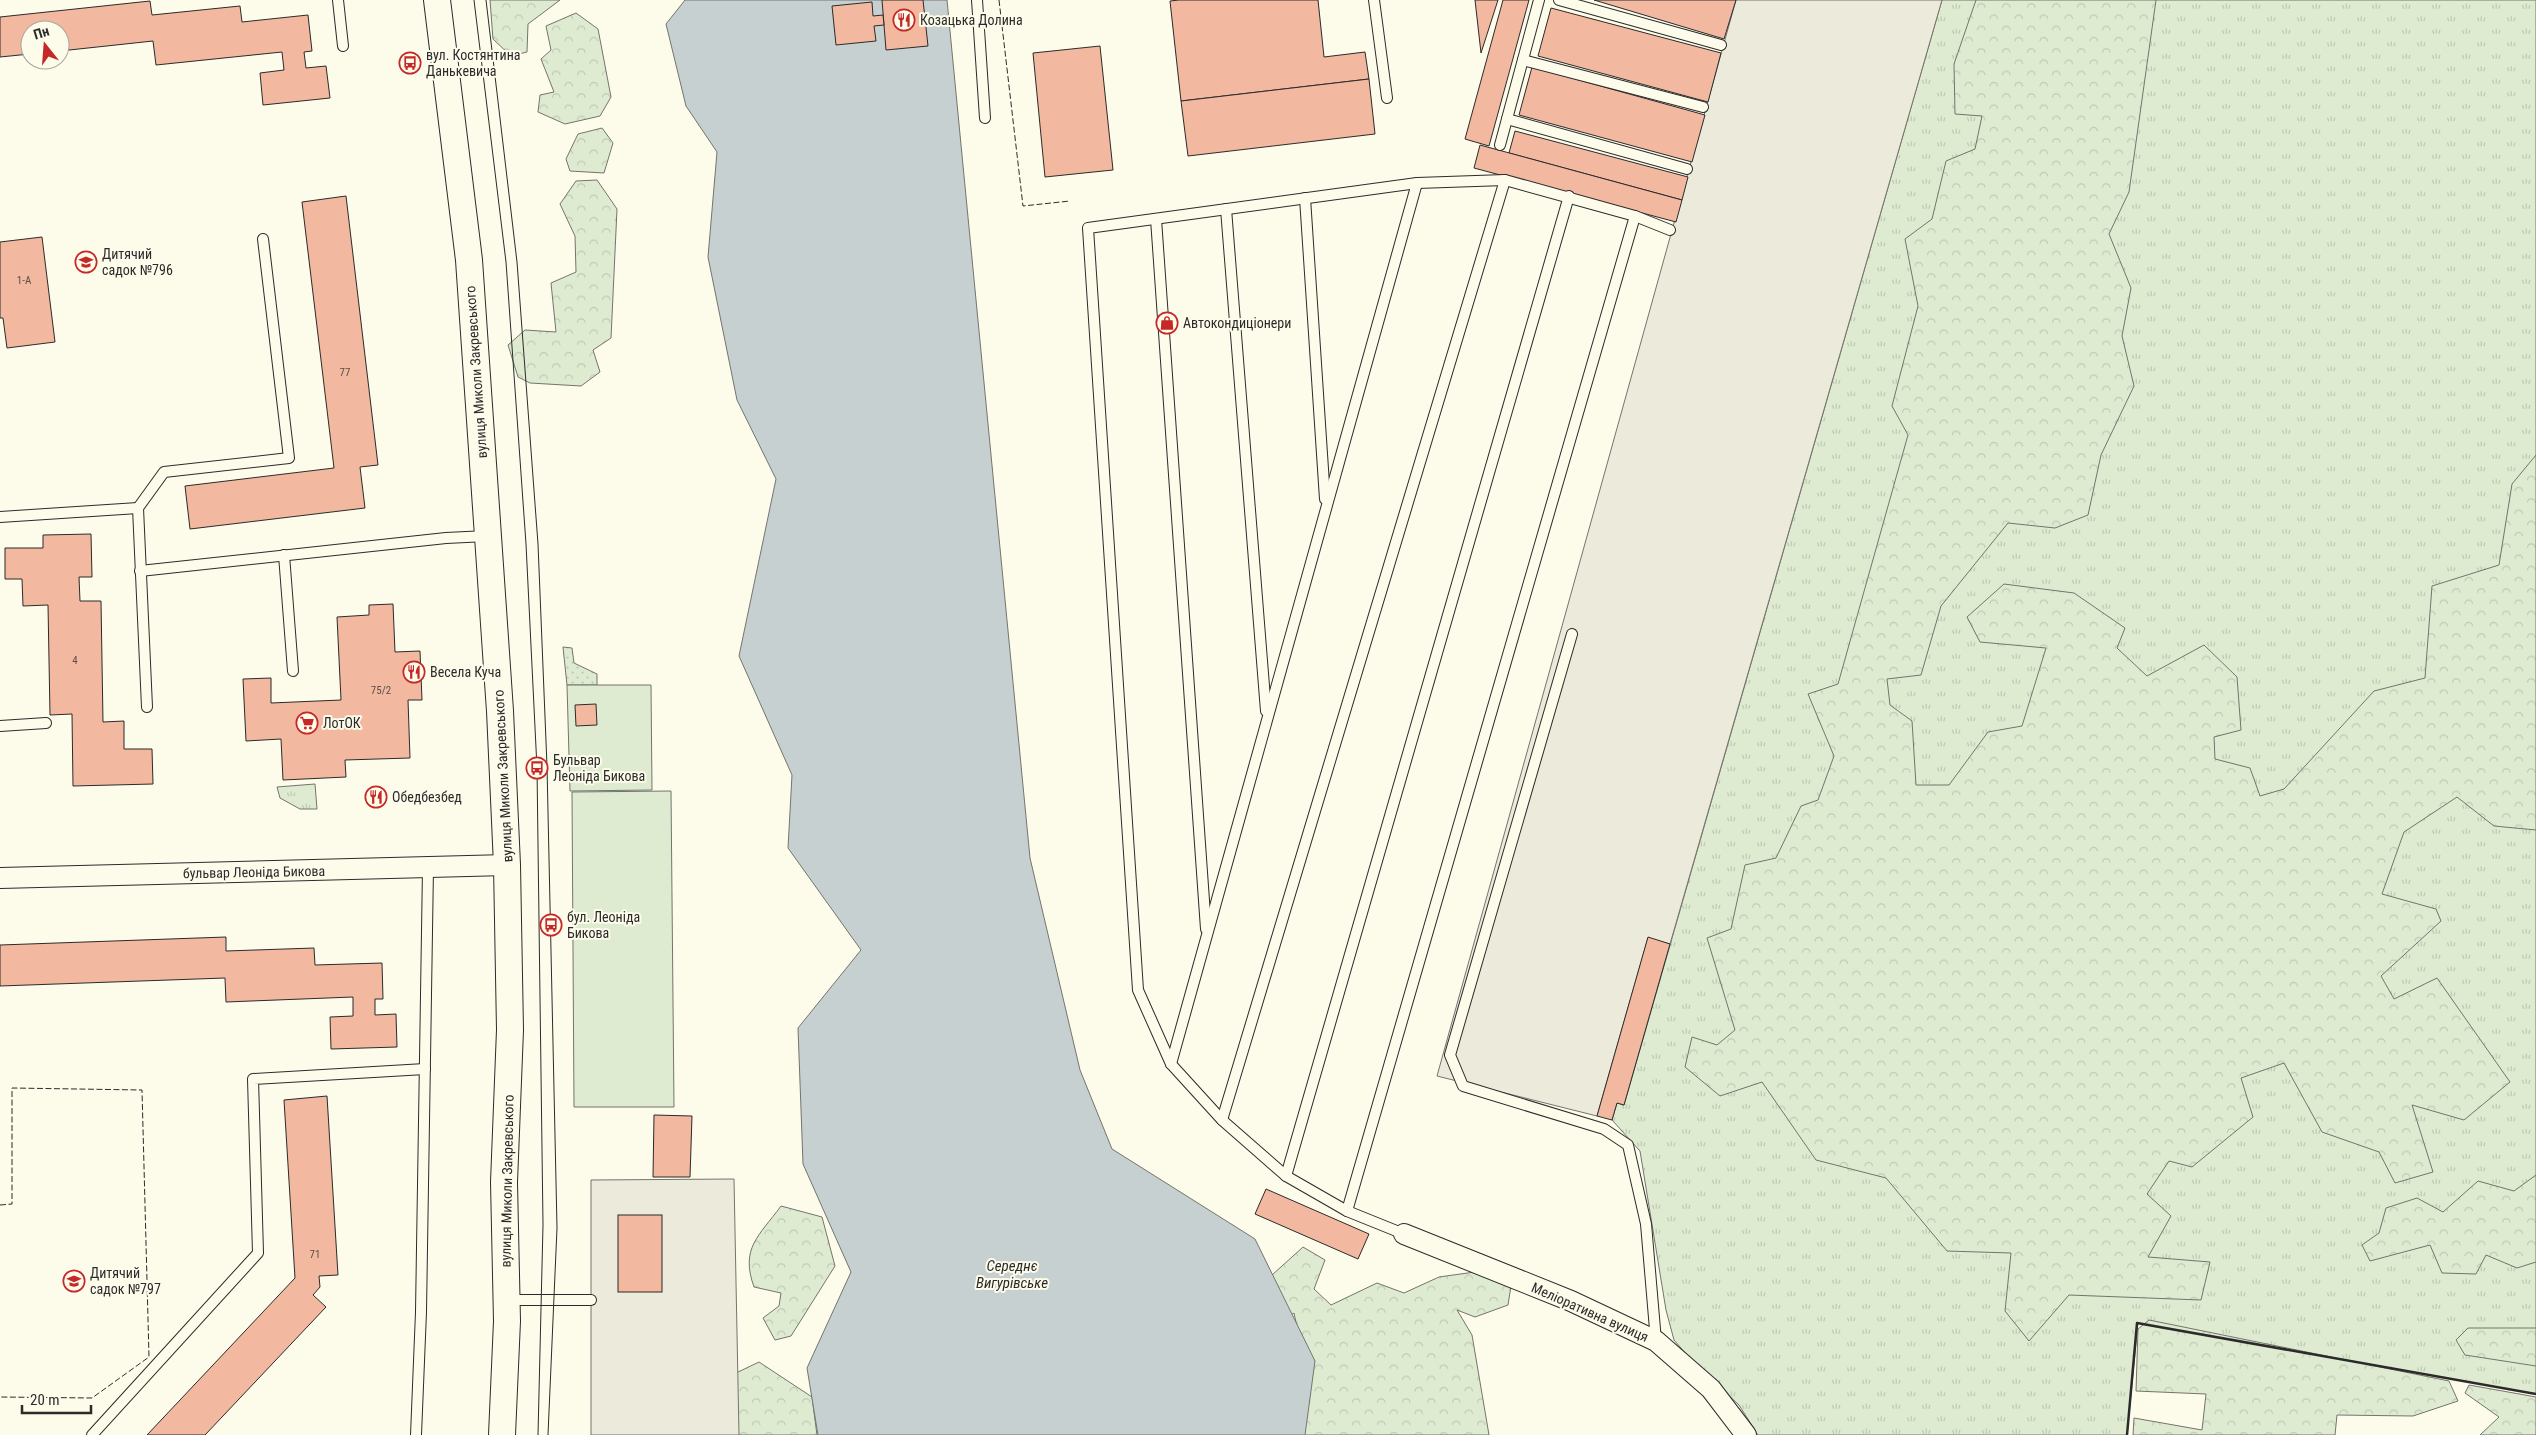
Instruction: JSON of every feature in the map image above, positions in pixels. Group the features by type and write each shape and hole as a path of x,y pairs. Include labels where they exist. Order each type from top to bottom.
{"street":[{"name":"вулиця Миколи Закревського","path":"437,0 469,260 500,711 507,865 510,1030 504,1182 506,1300 502,1435"},
{"name":"бульвар Леоніда Бикова","path":"0,878 507,865"},
{"name":"Меліоративна вулиця","path":"1404,1234 1571,1301 1656,1342 1711,1389 1746,1435"}],"lane":[{"path":"338,0 343,46"},
{"path":"977,0 985,118"},
{"path":"1374,0 1387,98"},
{"path":"1500,145 1538,0"},
{"path":"1559,0 1721,45"},
{"path":"1523,60 1703,107"},
{"path":"1507,119 1687,169"},
{"path":"1222,1120 1505,180"},
{"path":"1404,1234 1347,1211 1286,1176 1222,1120 1170,1064 1138,990 1088,228 1417,183 1505,180 1569,196 1634,216 1670,230"},
{"path":"1170,1064 1417,183"},
{"path":"1286,1176 1569,196"},
{"path":"1305,198 1326,508"},
{"path":"1226,209 1267,719"},
{"path":"1347,1211 1634,216"},
{"path":"1156,219 1206,937"},
{"path":"147,707 138,508 164,472 289,458 263,239"},
{"path":"0,517 138,508"},
{"path":"140,571 487,536"},
{"path":"284,556 292,672"},
{"path":"1572,634 1450,1055 1463,1086 1604,1129 1628,1145 1646,1224 1656,1342"},
{"path":"0,726 46,723"},
{"path":"416,1435 421,1312 428,868"},
{"path":"92,1435 258,1253 253,1079 424,1069"},
{"path":"506,1300 591,1300"}],"green space":[{"path":"490,0 560,0 528,24 527,52 511,56 493,39"},
{"path":"1942,0 2536,0 2536,1394 2138,1323 2127,1435 1758,1435 1739,1405 1693,1362 1674,1340 1666,1310 1640,1151 1612,1120 1617,1103 1624,1105"},
{"path":"1976,0 2156,0 2129,192 2109,234 2131,288 2122,336 2134,386 2101,455 2088,515 2055,528 2008,523 1941,606 1921,675 1887,679 1890,705 1912,721 1916,785 1949,785 1988,732 2022,726 2046,648 1980,642 1967,617 2004,584 2074,593 2125,628 2117,648 2147,676 2204,645 2237,677 2241,730 2214,737 2215,759 2250,768 2260,796 2284,789 2374,691 2425,678 2432,586 2499,565 2512,484 2536,455 2536,830 2494,826 2457,797 2404,832 2382,894 2436,909 2441,921 2381,976 2394,999 2437,978 2510,1082 2464,1120 2412,1105 2433,1172 2395,1183 2379,1152 2322,1132 2284,1063 2241,1078 2253,1117 2192,1167 2169,1161 2147,1194 2171,1216 2148,1257 2210,1262 2201,1300 2069,1295 2029,1341 2005,1311 2011,1253 1947,1251 1886,1178 1816,1160 1762,1082 1720,1096 1685,1067 1692,1037 1717,1045 1735,1030 1707,938 1731,929 1745,865 1776,858 1801,806 1818,800 1834,756 1808,694 1838,684 1908,435 1892,406 1918,306 1905,239 1932,219 1946,161 1975,149 1982,116 1955,114 1954,64"},
{"path":"576,13 598,29 611,97 600,116 565,124 538,112 540,95 554,92 541,59 551,50 546,26"},
{"path":"602,128 613,143 604,173 570,171 566,159 578,134"},
{"path":"597,180 617,209 611,338 593,350 600,372 581,386 530,383 518,377 508,345 525,330 556,332 551,283 576,272 575,236 560,204 576,181"},
{"path":"563,647 572,648 574,663 597,674 597,685 567,685"},
{"path":"567,685 651,685 652,790 570,791"},
{"path":"315,784 317,809 300,809 280,798 277,787"},
{"path":"671,791 674,1107 574,1107 572,792"},
{"path":"2536,1175 2536,1262 2517,1268 2486,1255 2476,1274 2442,1273 2430,1245 2370,1261 2362,1245 2379,1233 2386,1208 2417,1198 2443,1212 2478,1181 2514,1191"},
{"path":"781,1206 822,1217 835,1266 791,1336 775,1340 763,1318 779,1306 781,1293 754,1287 749,1262 754,1243"},
{"path":"1303,1247 1325,1260 1314,1289 1331,1305 1377,1283 1404,1293 1439,1277 1482,1271 1511,1286 1508,1305 1475,1317 1457,1310 1472,1335 1489,1435 1264,1435 1301,1347 1294,1313 1269,1331 1250,1295"},
{"path":"2149,1320 2449,1381 2458,1401 2413,1416 2337,1415 2335,1435 2133,1435 2134,1418 2202,1430 2206,1394 2136,1391 2138,1329"},
{"path":"2468,1328 2536,1328 2536,1366 2465,1355 2456,1340"},
{"path":"759,1362 812,1397 817,1435 726,1435 736,1373"},
{"path":"2469,1385 2536,1397 2536,1435 2480,1435 2499,1417 2465,1393"}],"shaded area":[{"path":"1736,0 1942,0 1670,944 1648,938 1597,1116 1437,1076"},
{"path":"734,1179 739,1435 591,1435 591,1180"}],"water":[{"name":"Середнє Вигурівське","path":"685,0 947,0 1030,858 1080,1070 1112,1149 1255,1239 1315,1361 1305,1435 818,1435 807,1368 851,1272 803,1164 798,1028 861,950 788,848 792,775 739,656 776,479 737,400 708,257 717,152 686,106 666,24"}],"building":[{"name":"Козацька Долина","path":"882,0 923,0 928,46 886,50"},
{"path":"1318,0 1324,57 1365,52 1369,79 1181,101 1170,1"},
{"path":"1475,0 1498,0 1481,53"},
{"path":"1503,0 1529,0 1489,146 1465,139"},
{"path":"1594,0 1736,0 1724,39"},
{"path":"150,1 152,15 240,6 242,22 308,15 312,51 304,52 306,68 326,66 330,98 263,105 260,73 284,70 282,52 156,65 153,41 70,50 70,20 20,20 20,55 0,57 0,17"},
{"path":"872,2 873,16 883,15 884,25 874,26 876,41 836,45 832,6"},
{"path":"1551,8 1721,53 1708,102 1538,56"},
{"path":"1100,46 1113,170 1045,177 1033,53"},
{"path":"1532,67 1705,115 1692,162 1519,115"},
{"path":"1369,79 1375,134 1188,156 1181,101"},
{"path":"1515,131 1688,177 1682,200 1509,153"},
{"path":"1480,145 1682,200 1676,222 1474,168"},
{"path":"346,196 378,465 360,467 365,508 190,529 185,486 334,468 302,202"},
{"path":"42,237 55,342 7,348 3,318 0,318 0,242"},
{"path":"91,534 92,577 79,577 80,601 101,601 103,722 124,721 124,749 152,749 153,784 73,786 72,714 50,715 48,605 23,606 22,579 5,579 5,548 43,548 43,535"},
{"path":"393,604 395,652 420,651 422,700 408,700 410,758 345,760 346,777 283,780 281,739 246,741 243,679 271,678 271,703 341,700 337,617 369,615 369,605"},
{"path":"596,704 597,725 576,726 575,705"},
{"path":"226,937 226,951 314,948 315,965 382,963 383,999 375,999 375,1015 396,1014 397,1047 331,1049 330,1017 353,1016 353,997 226,1002 225,978 0,986 0,945"},
{"path":"1648,937 1670,944 1624,1105 1617,1103 1612,1120 1597,1116"},
{"path":"327,1096 338,1275 319,1276 320,1287 313,1295 326,1307 205,1435 147,1435 295,1278 284,1100"},
{"path":"654,1115 692,1116 690,1177 653,1177"},
{"path":"1266,1189 1369,1234 1358,1259 1255,1214"},
{"path":"618,1215 662,1215 662,1292 618,1292"}],"tram line":[{"path":"474,0 506,262 526,544 537,768 543,1225 538,1435"},
{"path":"486,0 517,262 538,544 547,766 557,1228 548,1435"}],"fence":[{"path":"999,0 1023,206 1070,201"},
{"path":"0,1205 12,1204 12,1088 142,1090 149,1357 92,1398 0,1397"}],"wall":[{"path":"2127,1435 2137,1323 2536,1394"}],"place":[{"name":"Козацька Долина","path":"904,20"},
{"name":"вул. Костянтина Данькевича","path":"410,63"},
{"name":"Дитячий садок №796","path":"86,262"},
{"name":"Автокондиціонери","path":"1167,323"},
{"name":"Весела Куча","path":"414,672"},
{"name":"ЛотОК","path":"307,723"},
{"name":"Бульвар Леоніда Бикова","path":"537,768"},
{"name":"Обедбезбед","path":"376,797"},
{"name":"бул. Леоніда Бикова","path":"551,925"},
{"name":"Дитячий садок №797","path":"74,1281"}]}
